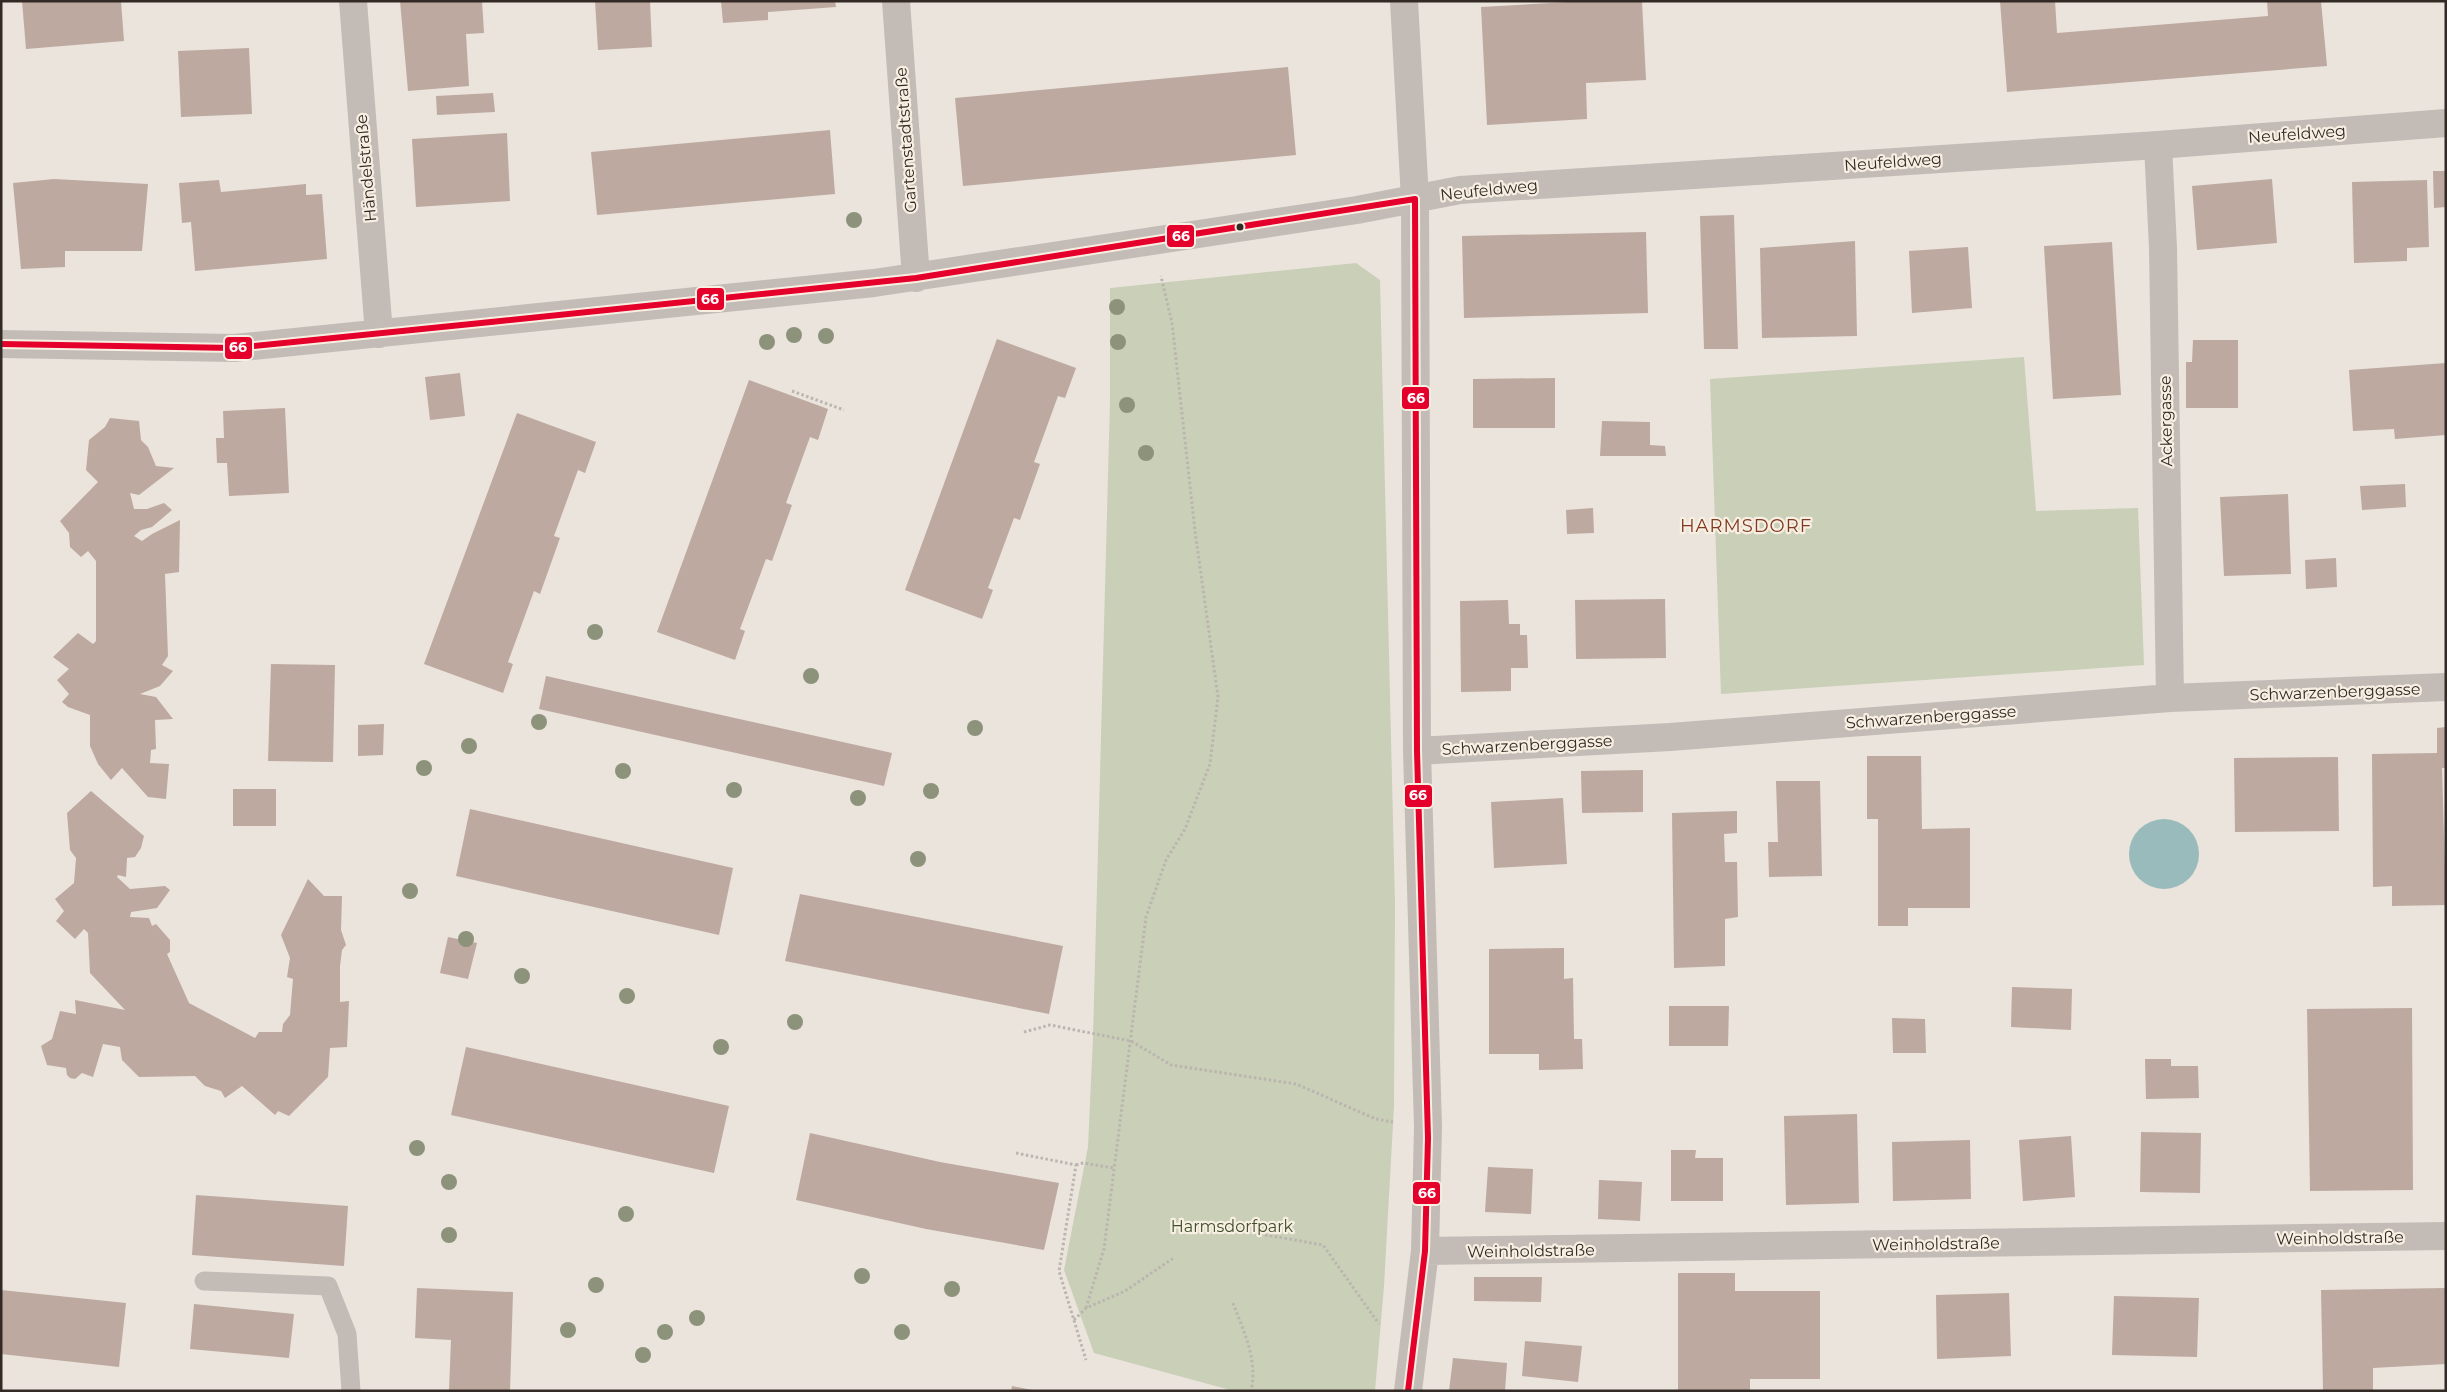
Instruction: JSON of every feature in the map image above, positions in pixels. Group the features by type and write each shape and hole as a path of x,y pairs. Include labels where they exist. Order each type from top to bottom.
{"street":[{"name":"Händelstraße","path":"353,1 379,334"},
{"name":"Gartenstadtstraße","path":"896,1 916,278"},
{"path":"1404,1 1415,199 1417,752 1428,1127 1425,1251 1408,1391"},
{"name":"Neufeldweg","path":"1,344 234,348 916,278 1415,199 1460,190 2158,145 2446,123"},
{"name":"Ackergasse","path":"2158,145 2163,248 2170,698"},
{"name":"Schwarzenberggasse","path":"1417,752 1670,738 2170,698 2446,687"},
{"name":"Weinholdstraße","path":"1425,1251 2446,1236"}],"lane":[{"path":"204,1281 328,1286 347,1334 351,1391"}],"path":[{"path":"1086,1308 1104,1249 1146,916 1166,860 1185,829 1210,764 1218,697 1196,531 1172,323 1161,275"},
{"path":"792,391 844,410"},
{"path":"1024,1032 1050,1025 1131,1041 1171,1065 1296,1084 1376,1120 1401,1123"},
{"path":"1016,1153 1076,1165 1083,1163 1114,1168"},
{"path":"1076,1165 1059,1271 1086,1360"},
{"path":"1255,1232 1323,1245 1381,1326"},
{"path":"1074,1320 1086,1308 1125,1291 1175,1256"},
{"path":"1234,1303 1252,1356 1254,1375 1251,1391"}],"green space":[{"name":"Harmsdorfpark","path":"1356,263 1380,280 1395,904 1394,1106 1384,1286 1375,1391 1234,1391 1094,1353 1064,1270 1088,1147 1093,1037 1110,401 1110,288"},
{"path":"2024,357 2036,511 2138,508 2144,665 1721,694 1710,379"}],"water":[{"path":"2164,819 2177,822 2189,829 2196,841 2199,854 2196,867 2189,879 2177,886 2164,889 2151,886 2139,879 2132,867 2129,854 2132,841 2139,829 2151,822"}],"building":[{"path":"22,1 121,1 124,41 26,49"},
{"path":"400,1 482,1 484,33 466,34 469,86 408,91"},
{"path":"595,1 650,1 652,47 598,50"},
{"path":"721,1 835,1 836,7 768,12 768,20 723,23"},
{"path":"1587,1 1642,1 1646,80 1586,83 1587,119 1487,125 1481,7"},
{"path":"2000,1 2055,1 2057,33 2268,16 2267,1 2321,1 2327,66 2007,92"},
{"path":"249,48 252,114 181,117 178,51"},
{"path":"1288,67 1296,155 963,186 955,98"},
{"path":"493,93 495,112 437,115 436,96"},
{"path":"830,130 835,194 597,215 591,152"},
{"path":"507,133 510,201 416,207 412,139"},
{"path":"2433,171 2446,171 2446,207 2434,208"},
{"path":"54,179 148,184 142,251 65,251 65,267 21,269 13,183"},
{"path":"2272,179 2277,243 2197,250 2192,186"},
{"path":"219,180 221,192 306,184 306,195 322,194 327,259 195,271 191,222 182,223 179,183"},
{"path":"2427,180 2429,247 2407,248 2407,261 2354,263 2352,182"},
{"path":"1734,215 1738,349 1704,349 1700,216"},
{"path":"1646,232 1648,313 1464,318 1462,236"},
{"path":"1855,241 1857,336 1762,338 1760,248"},
{"path":"2112,242 2121,395 2053,399 2044,246"},
{"path":"1968,247 1972,308 1912,313 1909,251"},
{"path":"997,339 1076,368 1065,398 1058,396 1034,462 1040,464 1020,520 1014,518 988,588 993,590 982,619 905,590"},
{"path":"2193,340 2238,340 2238,408 2186,408 2186,362 2192,362"},
{"path":"2446,363 2446,435 2395,439 2394,429 2353,431 2349,370"},
{"path":"460,373 465,416 430,420 425,377"},
{"path":"1555,378 1555,428 1473,428 1473,379"},
{"path":"749,380 828,409 818,440 810,437 786,503 792,505 772,561 766,559 740,629 745,631 735,660 657,632"},
{"path":"285,408 289,493 229,496 227,463 217,463 216,438 224,438 223,411"},
{"path":"517,413 596,442 585,473 578,470 554,536 560,538 540,594 534,591 508,662 513,664 503,693 424,664"},
{"path":"110,418 139,421 141,440 148,447 156,466 174,468 139,495 130,493 134,509 147,509 164,503 172,510 152,527 141,530 134,536 142,541 180,520 179,572 165,574 168,656 162,665 173,671 160,686 140,694 156,697 173,719 155,720 156,749 151,750 150,763 169,764 166,799 148,797 122,768 111,780 98,764 90,746 90,715 68,707 62,702 69,694 57,680 69,669 53,657 78,633 93,644 96,641 96,561 88,551 81,557 70,547 69,533 60,521 98,482 86,470 89,440 105,427"},
{"path":"1602,421 1650,422 1650,445 1665,446 1666,456 1600,456"},
{"path":"2405,484 2406,507 2362,510 2360,486"},
{"path":"2288,494 2291,574 2224,576 2220,497"},
{"path":"1593,508 1594,533 1567,534 1566,510"},
{"path":"2336,558 2337,587 2306,589 2305,560"},
{"path":"1665,599 1666,658 1576,659 1575,600"},
{"path":"1508,600 1509,624 1520,624 1520,635 1527,635 1528,668 1511,668 1511,691 1461,692 1460,601"},
{"path":"271,664 335,665 333,762 268,761"},
{"path":"546,676 892,753 884,786 539,709"},
{"path":"384,724 383,755 358,756 358,725"},
{"path":"2446,727 2446,768 2442,768 2446,905 2392,906 2392,886 2373,887 2372,754 2437,753 2437,728"},
{"path":"1867,756 1921,756 1922,829 1970,828 1970,908 1908,908 1908,926 1878,926 1878,819 1867,819"},
{"path":"2338,757 2339,831 2235,832 2234,758"},
{"path":"1643,770 1643,812 1582,813 1581,771"},
{"path":"1776,781 1820,781 1822,876 1769,877 1768,842 1778,842"},
{"path":"233,789 276,789 276,826 233,826"},
{"path":"91,791 144,836 141,848 135,857 127,858 126,877 118,875 117,877 130,889 165,886 170,890 157,908 131,912 130,917 149,918 152,926 156,924 170,940 170,952 167,954 189,1003 255,1038 259,1032 282,1032 283,1024 290,1015 293,979 287,977 290,958 281,935 308,879 324,896 342,896 341,930 346,945 342,950 340,966 340,1002 349,1001 347,1047 330,1048 328,1077 289,1116 278,1111 275,1115 242,1086 225,1098 221,1091 205,1086 195,1076 139,1077 122,1060 120,1047 103,1044 93,1077 82,1073 75,1079 70,1078 67,1075 66,1068 47,1065 41,1046 52,1039 60,1011 76,1014 75,1000 125,1010 90,973 88,933 84,929 75,939 56,921 64,911 55,899 74,883 76,858 70,850 67,813"},
{"path":"1563,798 1567,864 1494,868 1491,802"},
{"path":"470,809 733,868 719,935 456,876"},
{"path":"1737,811 1737,833 1724,834 1725,862 1737,862 1738,917 1725,919 1725,966 1674,968 1672,813"},
{"path":"800,894 1063,946 1049,1014 785,961"},
{"path":"448,937 477,943 468,979 440,973"},
{"path":"1564,948 1564,979 1573,978 1574,1039 1582,1039 1583,1069 1539,1070 1539,1054 1489,1054 1489,949"},
{"path":"2012,987 2072,989 2071,1030 2011,1027"},
{"path":"1669,1006 1729,1006 1728,1046 1669,1046"},
{"path":"2412,1008 2413,1190 2310,1191 2307,1009"},
{"path":"1892,1018 1925,1019 1926,1053 1893,1053"},
{"path":"466,1047 729,1106 714,1173 451,1115"},
{"path":"2145,1059 2171,1059 2171,1066 2198,1066 2199,1098 2146,1099"},
{"path":"1857,1114 1859,1203 1786,1205 1784,1116"},
{"path":"2141,1132 2201,1133 2200,1193 2140,1192"},
{"path":"810,1133 940,1162 1059,1183 1044,1250 926,1229 796,1200"},
{"path":"2071,1136 2075,1197 2023,1201 2019,1140"},
{"path":"1970,1140 1971,1199 1893,1201 1892,1142"},
{"path":"1671,1150 1696,1150 1695,1158 1723,1158 1723,1201 1671,1201"},
{"path":"1488,1167 1533,1169 1531,1214 1485,1212"},
{"path":"1599,1180 1642,1182 1640,1221 1598,1219"},
{"path":"196,1195 348,1206 344,1266 192,1255"},
{"path":"1678,1273 1735,1273 1735,1291 1820,1291 1820,1379 1750,1379 1750,1391 1678,1391"},
{"path":"1474,1277 1542,1277 1541,1302 1474,1301"},
{"path":"417,1288 513,1292 510,1391 449,1391 451,1340 415,1338"},
{"path":"2446,1288 2446,1364 2373,1368 2373,1391 2323,1391 2321,1290"},
{"path":"1,1290 126,1303 119,1367 1,1354"},
{"path":"2009,1293 2011,1356 1937,1359 1936,1295"},
{"path":"2114,1296 2199,1298 2197,1357 2112,1355"},
{"path":"194,1304 294,1314 289,1358 190,1349"},
{"path":"1525,1341 1582,1346 1578,1382 1522,1376"},
{"path":"1453,1358 1507,1363 1505,1391 1449,1391"},
{"path":"1012,1386 1032,1390 1032,1391 1011,1391"}],"transit line":[{"name":"66","path":"1,344 234,348 491,322 916,278 1415,199"},
{"name":"66","path":"1408,1391 1425,1251 1428,1138 1417,751 1415,199"}],"district":[{"name":"HARMSDORF","path":"1746,526"}]}
